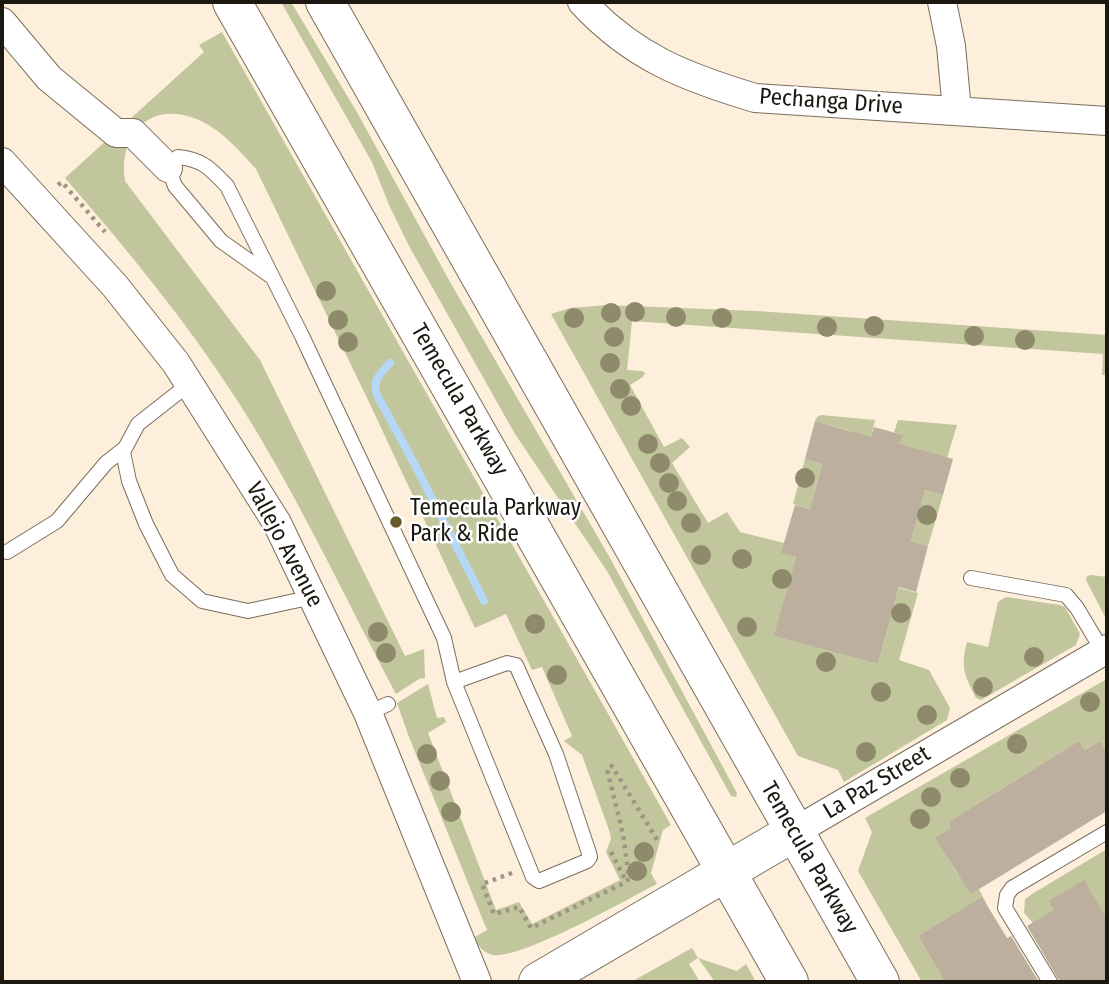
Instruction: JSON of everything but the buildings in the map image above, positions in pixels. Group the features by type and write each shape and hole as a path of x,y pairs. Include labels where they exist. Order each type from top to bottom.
{"main road":[{"name":"Temecula Parkway","path":"232,2 789,982"},
{"name":"Temecula Parkway","path":"326,2 880,982"},
{"name":"La Paz Street","path":"538,982 794,832"}],"street":[{"name":"Pechanga Drive","path":"582,2 604,25 646,56 700,82 755,98 1107,121"},
{"path":"942,2 951,47 957,111"},
{"path":"2,22 49,78 116,133 133,133 167,168"},
{"name":"Vallejo Avenue","path":"2,162 115,286 176,363 277,523 313,597 378,709 477,982"},
{"name":"La Paz Street","path":"794,832 1106,653"}],"lane":[{"path":"272,277 221,241 175,186 167,168 178,157 194,158 212,170 227,186 272,277 444,638 454,682 533,877 539,881 587,860 589,853 556,754 516,665 507,663 454,682"},
{"path":"189,384 138,424 123,452 129,481 146,524 172,575 202,601 248,611 313,597"},
{"path":"7,552 57,521 106,463 125,448"},
{"path":"971,578 1066,595 1106,653"},
{"path":"1050,982 1005,908 1007,895 1012,888 1107,832"}],"green space":[{"path":"281,2 291,2 358,114 450,282 610,558 737,793 736,797 731,796 607,571 515,434 409,246 372,162"},
{"path":"222,32 671,825 663,830 651,873 657,884 574,927 526,948 493,955 482,949 473,938 487,930 397,703 428,684 437,718 444,717 446,722 428,733 496,910 519,902 532,924 620,880 606,852 611,839 610,833 582,755 564,741 572,736 542,667 532,670 506,614 475,628 256,169 212,127 194,118 177,114 162,114 139,127 131,137 124,165 125,181 260,360 405,656 424,649 425,678 396,694 300,508 237,400 155,286 65,178 204,52 199,45"},
{"path":"607,305 756,311 1107,335 1107,375 1102,375 1103,354 632,321 627,370 645,373 630,385 664,447 682,438 690,447 672,463 708,523 727,512 740,532 784,543 782,553 796,557 775,636 878,664 899,588 918,593 899,660 929,670 950,708 947,720 844,782 838,770 798,756 551,314 570,308"},
{"path":"821,415 875,420 870,441 848,430 815,421"},
{"path":"898,420 957,425 947,458 900,445 902,435 894,432"},
{"path":"805,459 822,464 810,509 793,504"},
{"path":"925,490 943,495 928,546 911,541"},
{"path":"1087,576 1107,577 1107,617 1086,580"},
{"path":"1006,597 1065,607 1080,634 1076,645 981,700 976,698 965,672 967,642 988,647 998,602"},
{"path":"1105,680 1107,752 1100,741 1085,750 1079,741 948,822 951,828 936,838 957,873 979,889 987,905 965,919 960,911 918,936 945,982 922,982 858,871 872,832 865,818"},
{"path":"1107,849 1107,982 1067,982 1033,923 1024,913 1025,899"},
{"path":"692,948 698,958 689,964 700,982 631,982"},
{"path":"698,958 737,971 746,964 756,982 715,982"}],"waterway":[{"path":"390,363 376,381 377,395 484,601"}],"place":[{"name":"Temecula Parkway Park & Ride","path":"396,522"}]}
